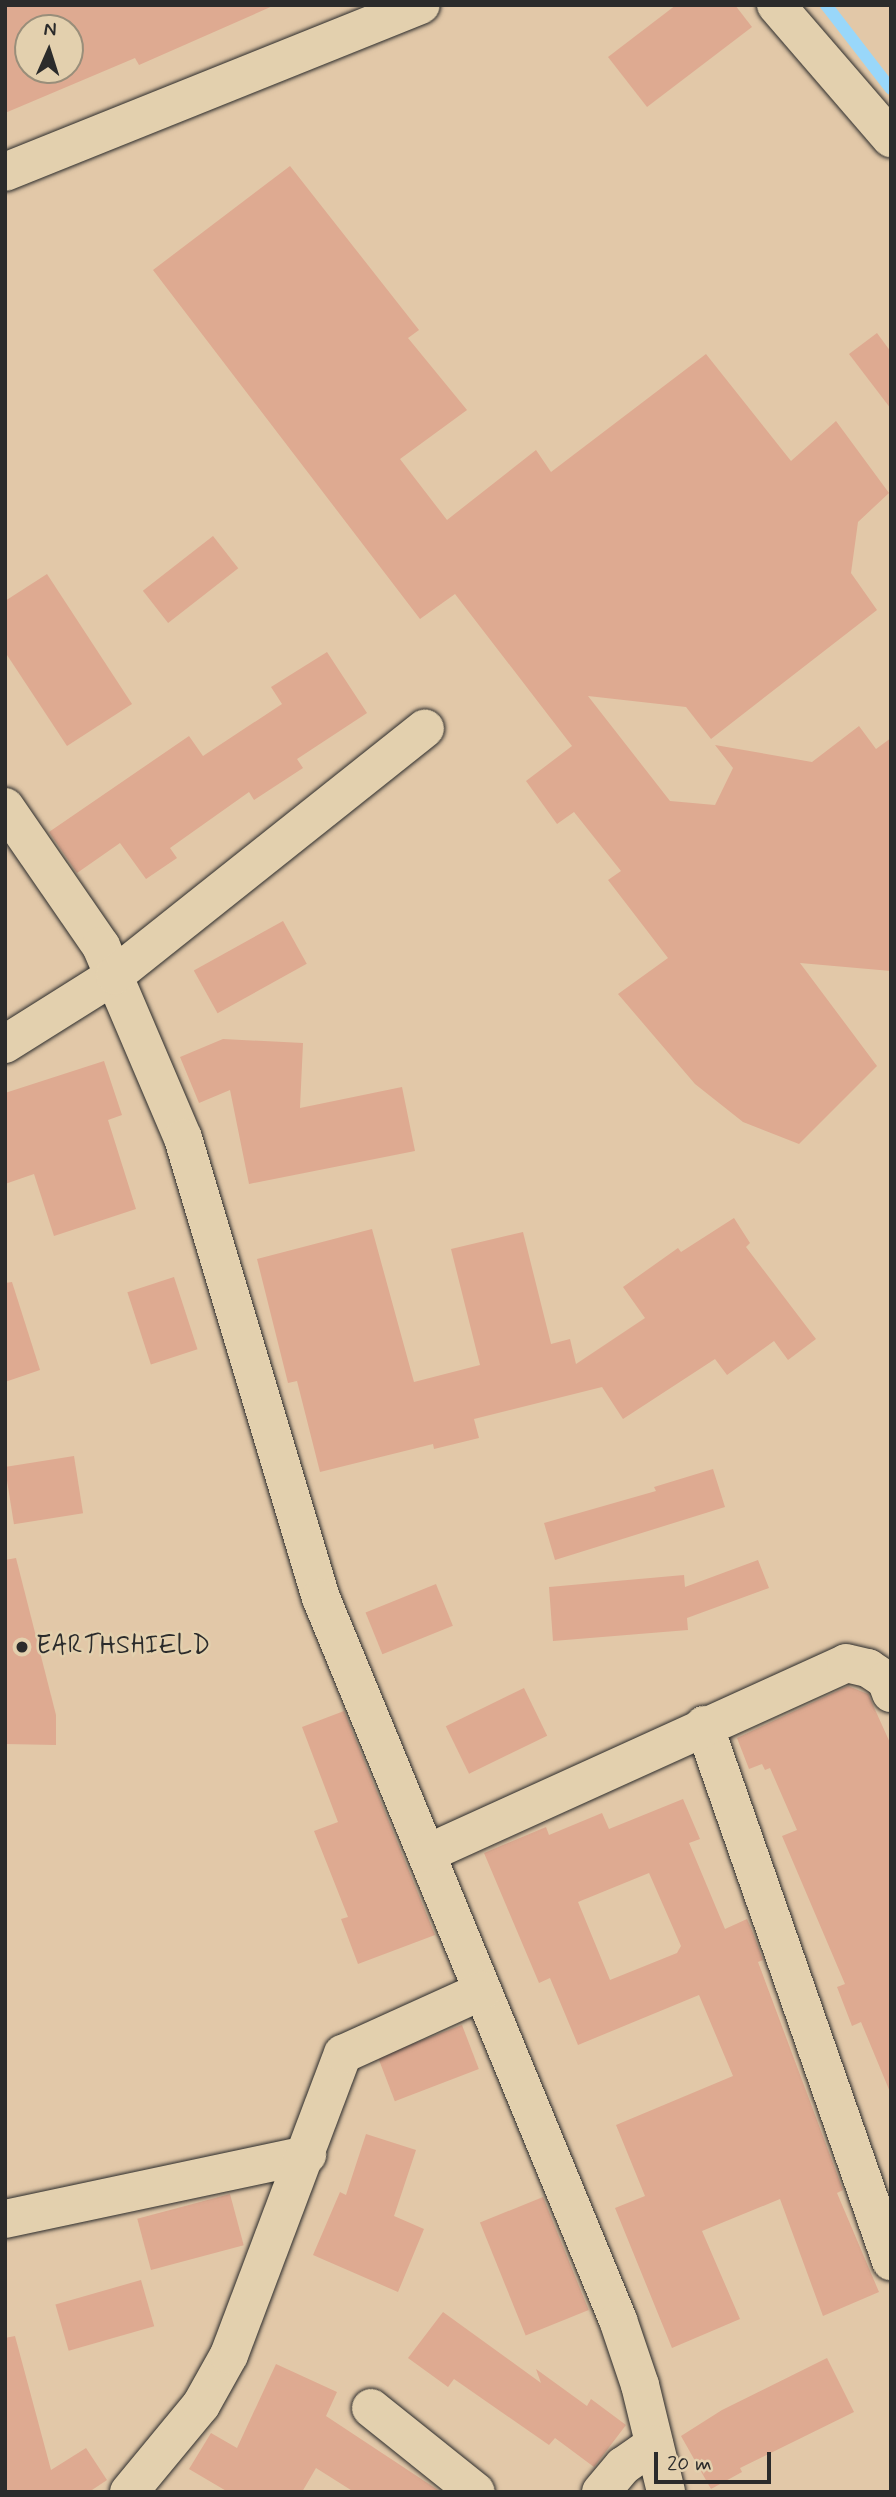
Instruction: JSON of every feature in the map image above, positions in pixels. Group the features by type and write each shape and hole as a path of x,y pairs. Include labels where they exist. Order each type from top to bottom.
{"street":[{"path":"5,172 421,5"},
{"path":"776,5 891,138"},
{"path":"5,1044 116,975 425,728"},
{"path":"5,807 116,975 202,1194 321,1598 429,1853 482,1991 618,2320 666,2492"},
{"path":"429,1853 846,1663 877,1674 886,1681 891,1693"},
{"path":"704,1726 891,2261"},
{"path":"129,2492 201,2405 229,2355 307,2155 343,2054 482,1991"},
{"path":"5,2219 307,2155"},
{"path":"371,2408 476,2492"},
{"path":"601,2492 623,2466 654,2444"}],"building":[{"path":"5,5 275,5 139,65 135,58 84,80 84,14 14,14 14,84 74,84 5,113"},
{"path":"676,5 735,5 752,27 647,107 608,57"},
{"path":"290,166 419,330 408,338 467,410 400,459 447,520 536,450 551,472 706,354 791,461 836,421 889,493 858,522 851,573 877,610 711,739 686,707 588,696 670,801 715,805 733,768 715,745 812,762 859,726 876,749 891,738 891,971 800,963 877,1066 799,1144 743,1122 695,1084 618,994 668,958 608,880 621,871 574,812 557,824 526,781 572,746 455,594 420,619 153,270"},
{"path":"877,333 891,352 891,409 849,354"},
{"path":"213,536 238,568 168,623 143,591"},
{"path":"47,574 132,704 67,746 5,652 5,601"},
{"path":"327,652 367,713 297,759 303,768 254,800 249,792 170,848 177,858 146,879 120,843 77,873 49,832 189,736 203,756 282,704 271,687"},
{"path":"283,921 307,964 218,1013 194,970"},
{"path":"223,1039 303,1043 300,1108 402,1087 415,1151 249,1184 230,1090 199,1103 180,1057"},
{"path":"104,1061 122,1115 108,1120 136,1209 54,1236 34,1174 5,1184 5,1093"},
{"path":"734,1218 750,1243 746,1247 816,1339 788,1360 774,1341 727,1375 715,1359 623,1419 602,1387 474,1419 479,1438 434,1449 433,1444 320,1472 297,1381 288,1383 257,1259 372,1229 414,1382 480,1365 451,1249 523,1232 551,1344 570,1339 576,1364 645,1318 623,1287 678,1248 681,1252"},
{"path":"174,1277 197,1349 151,1364 127,1292"},
{"path":"12,1282 40,1370 5,1382 5,1283"},
{"path":"74,1456 83,1513 14,1524 5,1467"},
{"path":"713,1469 725,1507 555,1560 544,1523 656,1491 654,1487"},
{"name":"EARTHSHIELD","path":"16,1558 56,1715 56,1745 5,1744 5,1560"},
{"path":"758,1560 769,1588 687,1618 688,1630 553,1641 549,1587 684,1575 685,1587"},
{"path":"436,1584 453,1626 382,1654 366,1612"},
{"path":"848,1686 868,1694 891,1745 890,2092 861,2022 852,2026 837,1987 845,1984 782,1836 797,1830 770,1768 765,1770 762,1764 749,1769 737,1738"},
{"path":"524,1688 547,1736 469,1774 446,1726"},
{"path":"344,1711 435,1935 358,1964 341,1919 348,1917 314,1831 338,1822 302,1727"},
{"path":"683,1799 700,1839 689,1843 725,1929 747,1919 753,1933 763,1960 758,1962 843,2190 837,2193 879,2292 823,2316 780,2199 702,2231 740,2319 672,2348 615,2208 645,2196 616,2125 733,2076 699,1995 578,2045 550,1978 539,1983 484,1853 546,1827 549,1835 602,1813 609,1829","holes":["649,1873 681,1946 677,1953 610,1980 578,1902"]},
{"path":"462,2025 479,2069 395,2101 378,2057"},
{"path":"366,2134 416,2150 394,2216 424,2229 398,2292 313,2255 340,2192 346,2195"},
{"path":"230,2194 244,2245 151,2270 137,2219"},
{"path":"543,2197 589,2310 526,2336 480,2222"},
{"path":"141,2280 154,2326 69,2351 55,2305"},
{"path":"443,2312 541,2383 536,2369 587,2406 591,2399 626,2425 594,2467 555,2438 549,2445 454,2379 448,2387 408,2358"},
{"path":"15,2336 51,2470 86,2448 107,2480 89,2492 5,2492 5,2338"},
{"path":"827,2358 854,2412 740,2468 742,2472 711,2489 681,2436 722,2410"},
{"path":"276,2364 337,2392 326,2416 441,2492 354,2492 316,2468 302,2492 228,2492 189,2469 211,2433 237,2448"}],"waterway":[{"path":"826,5 891,89"}],"place":[{"name":"EARTHSHIELD","path":"22,1647"}]}
